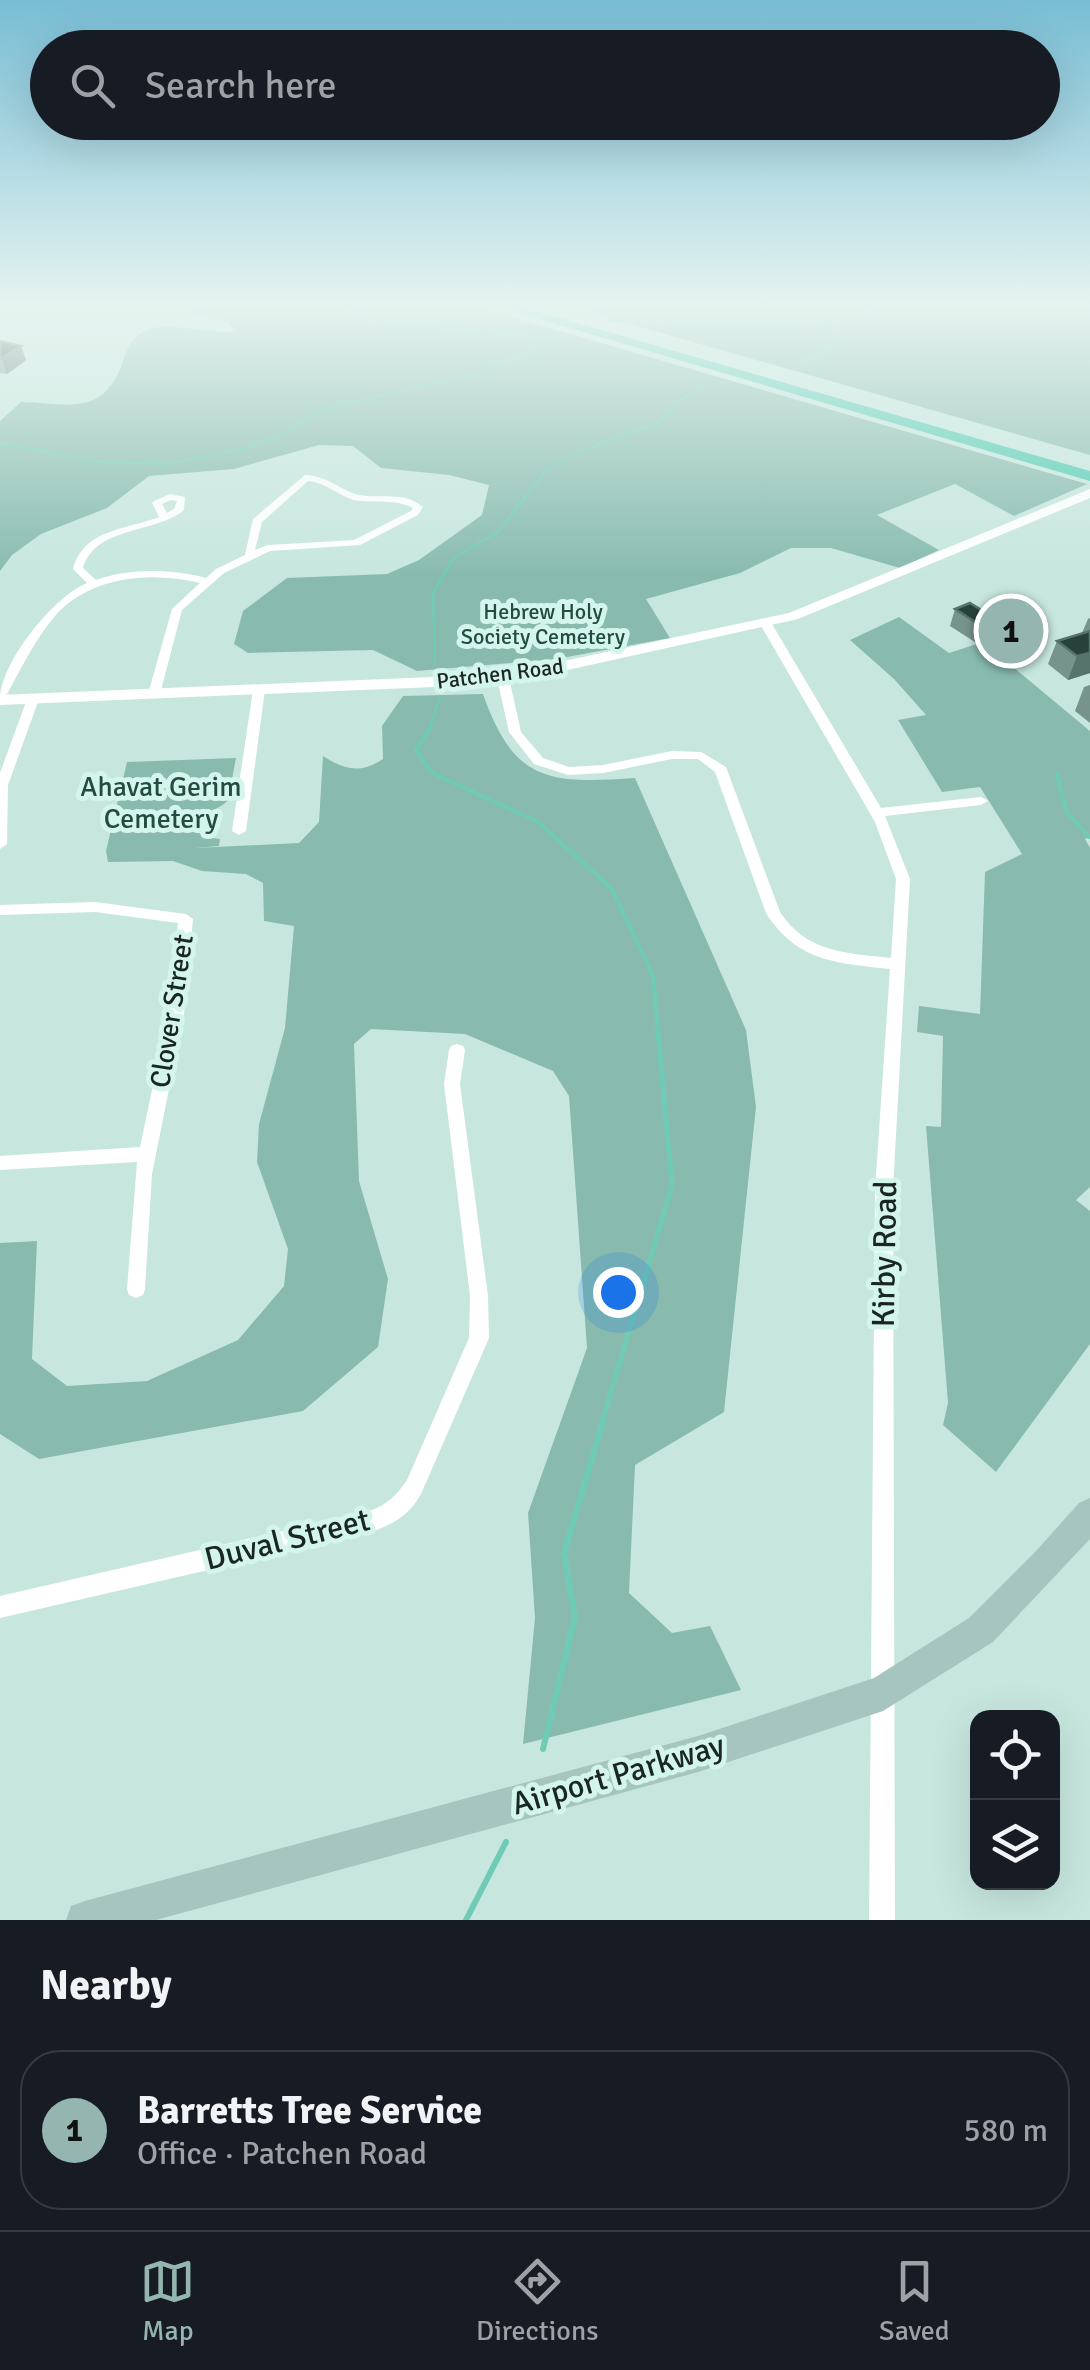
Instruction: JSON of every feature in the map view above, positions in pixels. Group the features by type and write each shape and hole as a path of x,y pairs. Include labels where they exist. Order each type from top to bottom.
{"highway":[{"path":"816,397 1090,476"},
{"path":"857,397 1090,463"}],"main road":[{"name":"Airport Parkway","path":"84,1920 698,1754 883,1693 981,1630 1048,1564 1090,1514"}],"street":[{"path":"154,694 177,610 206,581 249,554 278,547 356,543 414,513 418,507 406,500 358,497 321,478 305,478 258,521 249,554"},
{"name":"Patchen Road","path":"0,698 503,678 766,624 832,602 1088,494"},
{"path":"92,582 80,573 78,565 88,547 109,536 165,520"},
{"path":"0,698 59,602 92,582 154,574 206,581"},
{"name":"Kirby Road","path":"766,624 877,812 895,850 903,879 884,1209 882,1920"},
{"path":"503,678 507,710 516,734 527,750 547,764 595,771 686,752 708,756 721,770 772,913 786,934 816,952 898,964"},
{"path":"240,831 259,690"},
{"path":"0,844 2,785 33,699"},
{"path":"877,812 981,801"},
{"name":"Clover Street","path":"0,910 95,908 186,919 176,1014 145,1154 136,1288"},
{"name":"Duval Street","path":"0,1607 370,1522 391,1514 404,1503 479,1338 479,1296 452,1084 457,1050"},
{"path":"0,1163 145,1154"}],"green space":[{"name":"Hebrew Holy Society Cemetery","path":"98,397 786,397 1087,484 1014,516 955,484 877,515 939,550 900,568 831,548 791,548 740,573 646,599 670,638 556,659 417,671 373,650 248,653 234,644 243,611 287,578 387,574 419,560 482,515 489,485 449,475 381,468 353,446 319,445 234,469 149,476 107,508 41,534 12,555 0,571 0,421 21,402 67,405"},
{"path":"885,397 1090,397 1090,455"},
{"path":"899,617 949,653 983,642 1090,731 1090,837 1085,839 1090,848 1090,1187 1076,1200 1090,1211 1090,1344 996,1472 943,1425 948,1403 926,1126 941,1127 943,1036 917,1032 919,1006 980,1014 985,872 1022,854 980,787 942,792 898,720 926,715 894,679 850,640"},
{"name":"Ahavat Gerim Cemetery","path":"483,694 508,745 538,771 579,780 635,778 746,1030 756,1107 724,1412 635,1465 629,1593 672,1633 710,1626 741,1690 523,1744 535,1618 528,1513 587,1348 569,1096 553,1071 465,1034 371,1029 354,1044 359,1181 388,1279 378,1347 303,1411 39,1459 0,1434 0,1243 37,1241 32,1359 67,1386 147,1381 238,1340 284,1286 288,1249 257,1162 259,1124 285,1028 294,926 264,921 263,883 246,874 202,871 173,861 108,862 106,851 127,762 236,758 228,800 205,815 196,831 220,839 219,846 196,848 299,843 319,822 323,756 353,768 367,767 383,759 382,726 403,696"}],"building":[{"path":"970,603 988,614 1016,603 1038,616 1012,623 1004,618 983,627 955,609"},
{"path":"1090,631 1090,653 1077,656 1057,641"}],"waterway":[{"path":"0,443 100,462 168,464 239,450 279,436 327,408 377,397"},
{"path":"435,664 433,593 454,558 499,531 547,469 582,451 659,423 686,397"},
{"path":"430,728 440,696"},
{"path":"430,728 416,750 432,773 538,822 612,889 653,976 658,1034"},
{"path":"1057,774 1066,811 1089,837"},
{"path":"602,1423 672,1185 658,1032"},
{"path":"543,1749 575,1617 564,1553 603,1421"},
{"path":"466,1920 506,1842"}],"place":[{"name":"Barretts Tree Service","path":"1011,631"}]}
